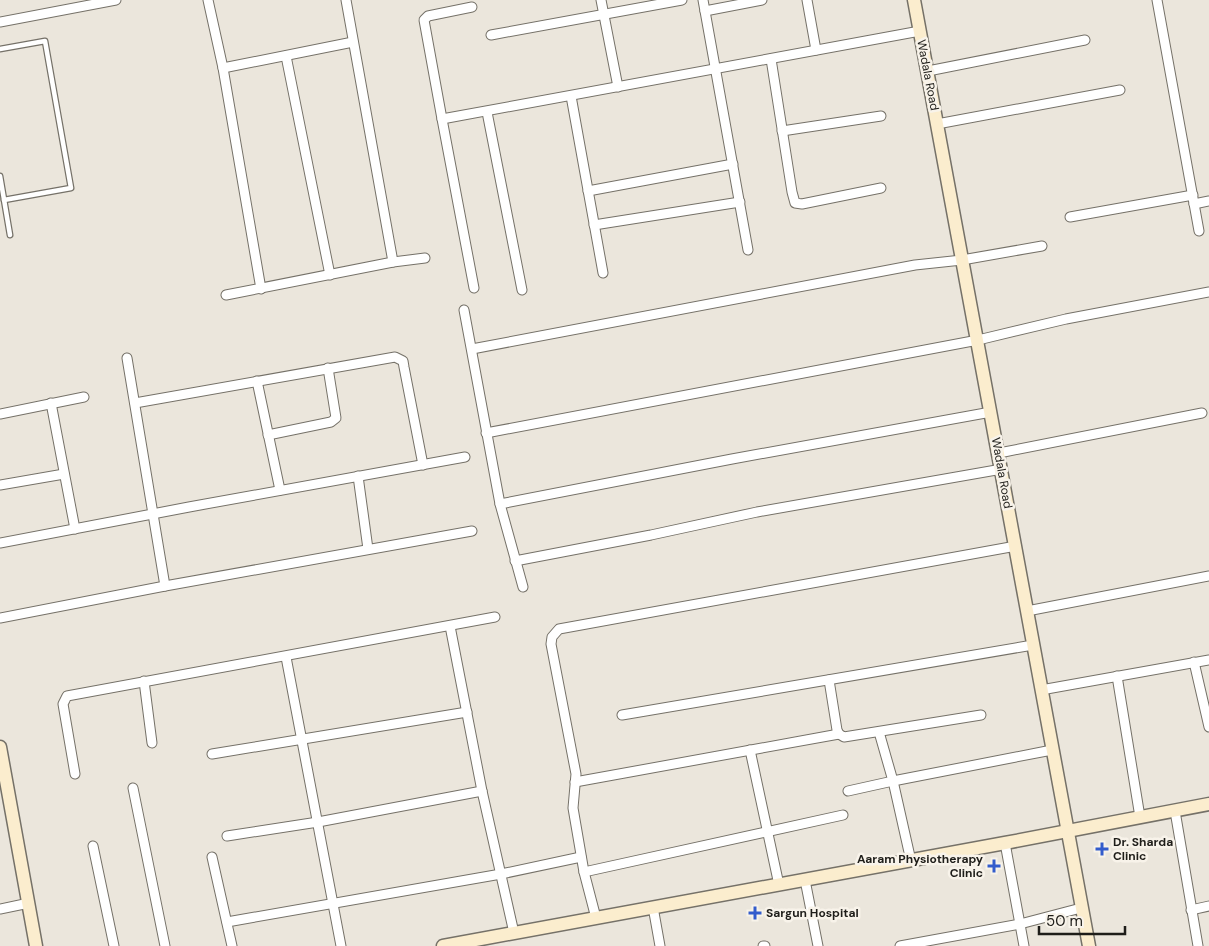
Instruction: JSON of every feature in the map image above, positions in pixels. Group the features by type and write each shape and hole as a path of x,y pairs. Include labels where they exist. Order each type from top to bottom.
{"street":[{"path":"0,22 116,0"},
{"path":"208,0 223,68 261,289"},
{"path":"346,0 393,262"},
{"path":"600,0 618,88"},
{"path":"492,35 682,0"},
{"path":"703,0 748,250"},
{"path":"705,10 762,0"},
{"path":"808,0 816,50"},
{"name":"Wadala Road","path":"914,0 1089,946"},
{"path":"1157,0 1199,231"},
{"path":"472,7 428,16 424,20 423,25 474,288"},
{"path":"442,119 618,88 920,30"},
{"path":"928,72 1085,40"},
{"path":"223,68 354,42"},
{"path":"286,56 330,275"},
{"path":"771,59 795,203 802,204 881,188"},
{"path":"938,124 1120,90"},
{"path":"572,96 603,273"},
{"path":"487,112 522,290"},
{"path":"782,131 881,116"},
{"path":"588,191 733,164"},
{"path":"1070,217 1194,200 1209,201"},
{"path":"594,225 740,202"},
{"path":"472,349 915,266 1042,246"},
{"path":"226,295 393,262 425,258"},
{"path":"486,433 978,340 1066,319 1209,292"},
{"path":"464,310 500,504 523,587"},
{"path":"135,403 395,357 402,361 423,465"},
{"path":"127,358 165,586"},
{"path":"268,435 331,422 336,418 328,368"},
{"path":"257,381 280,490"},
{"path":"0,414 84,397"},
{"path":"51,403 74,529"},
{"path":"500,504 732,459 991,412"},
{"path":"999,453 1202,413"},
{"path":"0,543 466,457"},
{"path":"515,561 651,535 757,512 1002,469"},
{"path":"0,485 64,474"},
{"path":"358,476 368,549"},
{"path":"0,618 165,586 472,531"},
{"path":"596,918 581,857 573,808 576,774 551,644 552,637 559,629 1016,546"},
{"path":"1027,611 1209,576"},
{"path":"75,774 63,704 64,699 72,694 286,657 495,617"},
{"path":"450,626 482,791 514,933"},
{"path":"622,714 1034,645"},
{"path":"286,657 342,946"},
{"path":"1041,690 1209,660"},
{"path":"1194,662 1209,727"},
{"path":"1117,676 1140,817"},
{"path":"828,680 839,734"},
{"path":"144,681 152,743"},
{"path":"212,754 467,712"},
{"path":"575,782 839,734 849,737 981,715"},
{"path":"879,732 893,781 911,860"},
{"path":"0,746 36,946"},
{"path":"750,750 779,885"},
{"path":"848,791 1052,750"},
{"path":"133,788 165,946"},
{"path":"227,836 318,822 482,791"},
{"path":"444,946 1067,832 1209,804"},
{"path":"1175,811 1198,946"},
{"path":"584,872 844,815"},
{"path":"1005,843 1024,946"},
{"path":"93,846 114,946"},
{"path":"212,857 232,946"},
{"path":"227,922 501,874 581,857"},
{"path":"805,880 818,946"},
{"path":"0,909 29,903"},
{"path":"1191,910 1209,906"},
{"path":"653,907 660,946"},
{"path":"900,946 1020,924 1082,908"}],"lane":[{"path":"0,49 45,41 71,188 4,200"},
{"path":"0,176 10,236"}],"place":[{"name":"Dr. Sharda Clinic","path":"1102,849"},
{"name":"Aaram Physiotherapy Clinic","path":"994,866"},
{"name":"Sargun Hospital","path":"755,913"}]}
